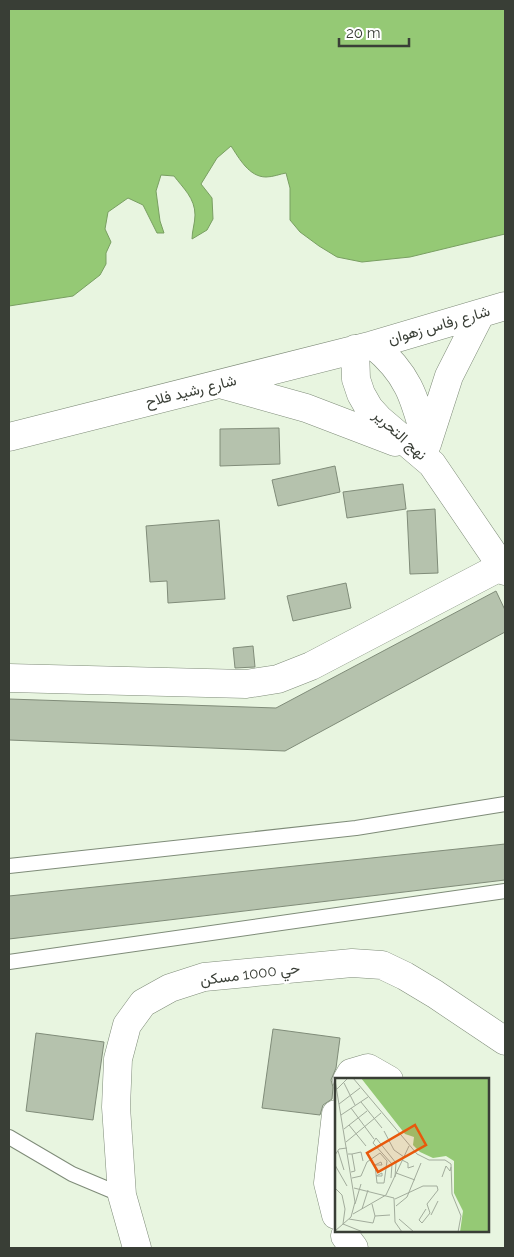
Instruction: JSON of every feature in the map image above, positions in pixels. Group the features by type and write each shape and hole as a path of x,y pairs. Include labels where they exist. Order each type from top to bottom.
{"street":[{"name":"شارع رفاس زهوان","path":"364,347 493,309"},
{"path":"219,384 306,408 426,454 449,376 493,309"},
{"name":"شارع رشيد فلاح","path":"9,437 364,347"},
{"name":"نهج التحرير","path":"426,454 415,403 399,370 387,356 364,347 354,364 356,380 369,408 379,419 426,454 503,569"},
{"path":"9,678 246,684 278,679 311,666 503,569"},
{"name":"حي 1000 مسكن","path":"137,1248 122,1195 116,1107 118,1059 127,1025 143,1003 170,988 204,977 352,963 382,966 405,976 435,994 505,1042"},
{"path":"347,1078 351,1073 368,1068 386,1078"},
{"path":"335,1123 328,1184 335,1204"}],"lane":[{"path":"9,866 356,828 505,804"},
{"path":"9,962 505,891"},
{"path":"9,1137 72,1174 122,1195"}],"shaded area":[{"path":"9,9 505,9 505,234 410,257 362,262 337,257 300,232 290,220 290,188 286,173 266,177 254,174 245,166 231,146 217,158 201,184 212,198 213,219 207,230 192,239 195,215 191,198 174,176 161,175 156,191 160,221 164,233 157,233 143,205 128,198 108,212 105,229 111,242 106,253 106,264 100,275 73,296 9,306"}],"building":[{"path":"279,428 280,464 220,466 220,429"},
{"path":"335,466 340,492 278,506 272,480"},
{"path":"403,484 406,509 347,518 343,492"},
{"path":"435,509 438,573 410,574 407,511"},
{"path":"219,520 225,599 168,603 167,581 150,582 146,526"},
{"path":"346,583 351,608 293,621 287,596"},
{"path":"496,591 505,610 505,632 285,751 9,740 9,699 276,708"},
{"path":"253,646 255,667 235,668 233,648"},
{"path":"505,844 505,880 9,939 9,896"},
{"path":"273,1029 340,1038 336,1068 331,1080 333,1087 332,1099 323,1105 320,1115 262,1108"},
{"path":"36,1033 104,1042 93,1120 26,1111"}]}
